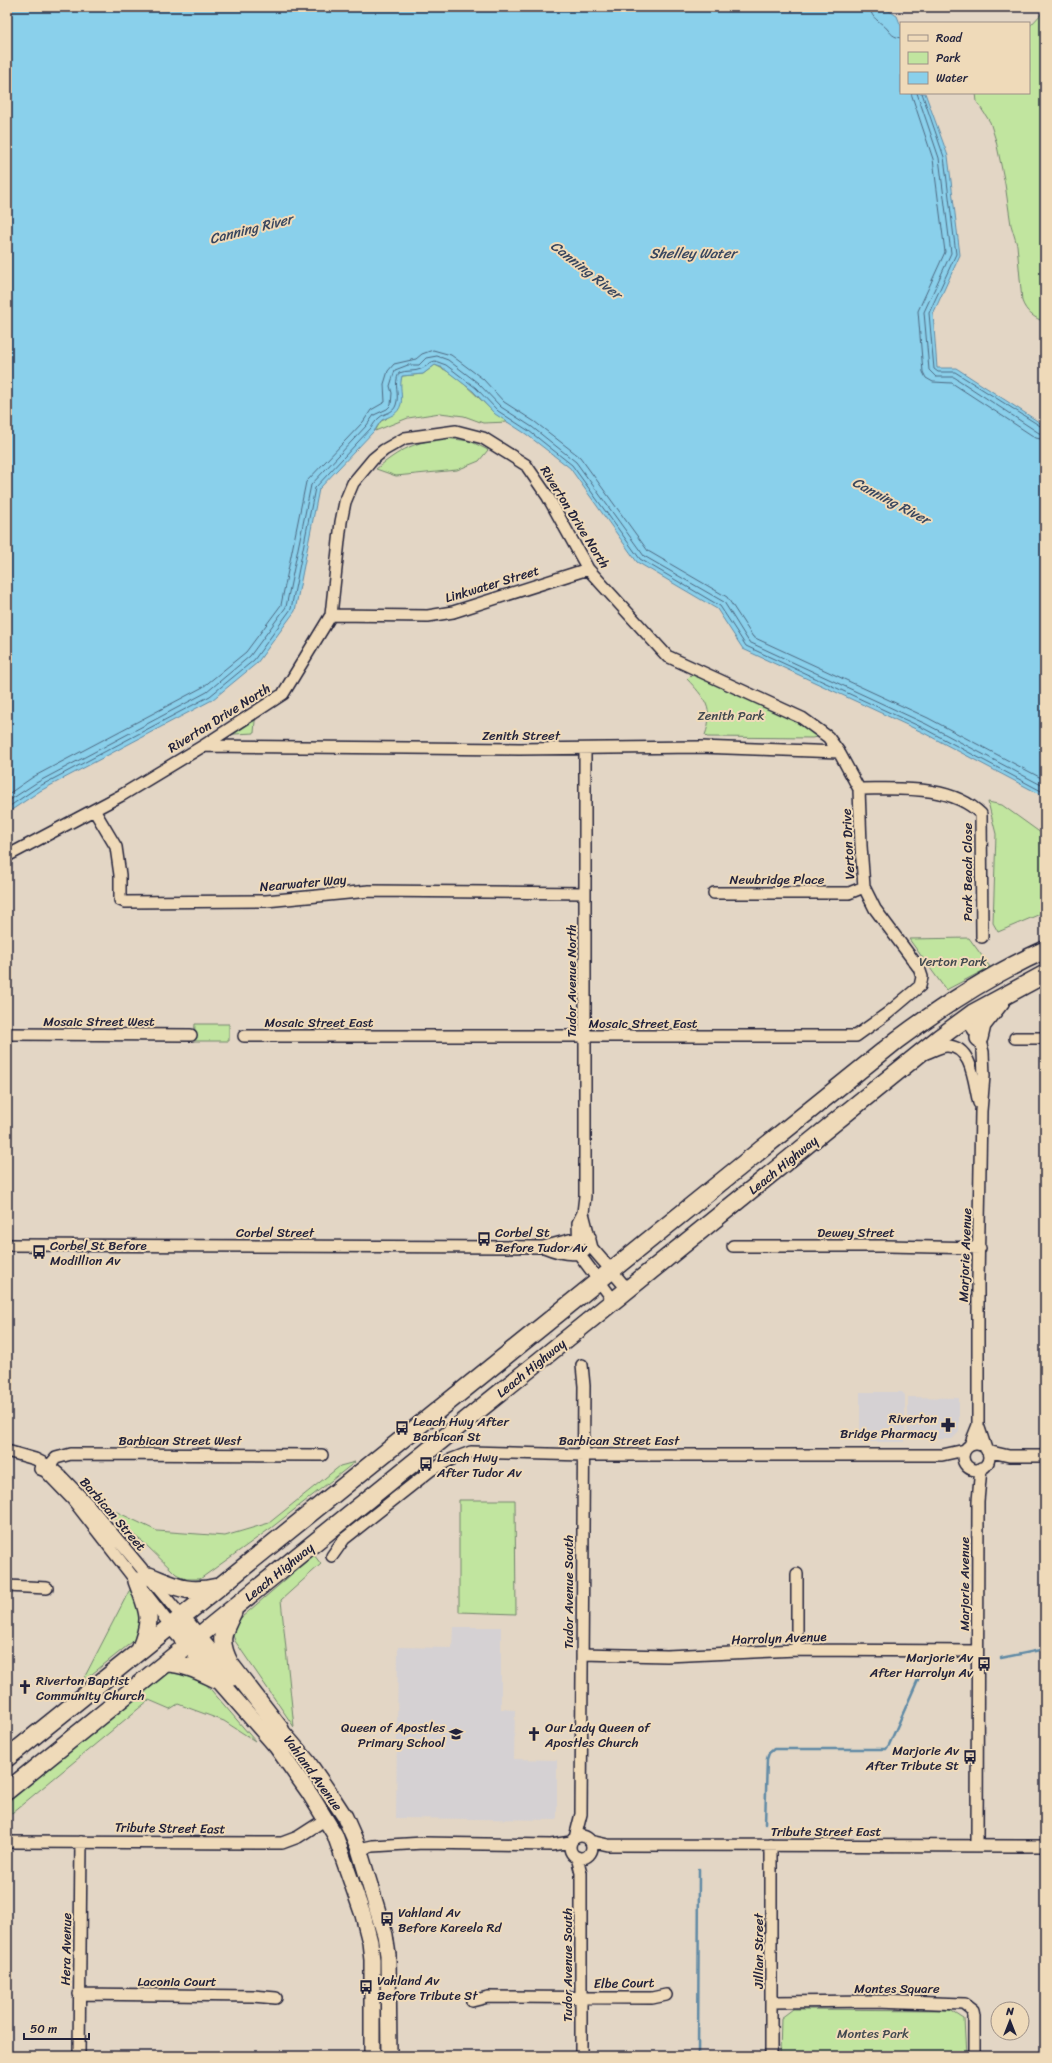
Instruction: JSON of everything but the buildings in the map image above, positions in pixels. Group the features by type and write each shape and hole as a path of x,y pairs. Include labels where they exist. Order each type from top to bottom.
{"highway":[{"name":"Leach Highway","path":"7,1758 842,1083 923,1021 979,984 1018,962 1045,950"},
{"name":"Leach Highway","path":"7,1791 916,1057 961,1022 1010,992 1045,974"},
{"path":"979,1038 982,1025 1010,992"},
{"path":"923,1021 947,1015 961,1022"},
{"path":"140,1650 148,1630 149,1620 143,1578 194,1591 218,1587"},
{"path":"234,1608 223,1631 222,1644 225,1654 230,1664 280,1729"},
{"path":"164,1663 178,1664 216,1679"}],"main road":[{"name":"Vahland Avenue","path":"177,1621 193,1641 280,1729 308,1762 345,1817 359,1849 385,1934 388,1955 389,2056"},
{"name":"Vahland Avenue","path":"193,1641 216,1679 276,1746 326,1819 338,1842 370,1942 372,1960 372,2056"}],"street":[{"name":"Riverton Drive North","path":"7,856 94,810 203,746 283,694 331,615 341,522 345,502 353,483 373,459 384,450 405,438 425,434 456,431 483,438 526,465 548,497 588,569 667,656 802,718 828,737 839,752 859,789"},
{"name":"Linkwater Street","path":"331,615 428,616 453,612 588,569"},
{"name":"Zenith Street","path":"203,746 585,749 700,747 839,752"},
{"name":"Tudor Avenue North","path":"585,749 586,1176 583,1213 591,1243 628,1290"},
{"name":"Verton Drive","path":"859,789 860,846 864,887 875,909 919,968 922,977"},
{"name":"Park Beach Close","path":"859,789 929,791 959,799 972,805 981,814 982,937"},
{"name":"Nearwater Way","path":"94,810 116,847 120,876 120,900 125,902 266,901 369,891 586,893"},
{"name":"Newbridge Place","path":"714,893 849,893 864,887"},
{"name":"Mosaic Street East","path":"244,1036 856,1036 888,1013 920,986 922,977"},
{"path":"961,1022 971,1026 979,1038"},
{"name":"Mosaic Street West","path":"7,1034 191,1034"},
{"name":"Marjorie Avenue","path":"977,1845 978,1491 976,1466 987,1450 978,1425 977,1317 980,1248 981,1111 984,1076 983,1052 979,1038"},
{"path":"1015,1038 1045,1038"},
{"name":"Marjorie Avenue","path":"916,1057 946,1046 961,1051 970,1066 981,1111"},
{"name":"Tudor Avenue North","path":"583,1213 578,1223 577,1238 579,1254 614,1301"},
{"name":"Corbel Street","path":"7,1245 543,1247 577,1238 591,1243 579,1254 556,1252 543,1247"},
{"name":"Dewey Street","path":"733,1246 887,1246 980,1248"},
{"name":"Tudor Avenue South","path":"581,2056 582,1366"},
{"name":"Marjorie Avenue","path":"976,1466 963,1456 978,1425"},
{"path":"967,1448 977,1444 987,1450 1009,1456 1045,1456"},
{"name":"Barbican Street East","path":"332,1556 344,1539 431,1470 450,1460 471,1452 583,1455 942,1455 967,1448"},
{"name":"Barbican Street","path":"7,1450 25,1454 47,1468 73,1500 143,1578 177,1621"},
{"name":"Barbican Street West","path":"47,1468 56,1458 71,1454 309,1453 322,1455"},
{"name":"Barbican Street East","path":"942,1455 976,1466"},
{"path":"976,1466 1009,1456"},
{"name":"Barbican Street","path":"7,1457 47,1468"},
{"path":"797,1574 797,1650"},
{"path":"7,1586 46,1588"},
{"name":"Harrolyn Avenue","path":"582,1654 667,1656 797,1650 977,1651"},
{"name":"Tribute Street East","path":"7,1842 282,1843 298,1837 326,1819"},
{"name":"Hera Avenue","path":"79,2056 81,1842"},
{"name":"Tribute Street East","path":"359,1849 372,1846 423,1843 551,1845 581,1847 608,1845 1045,1846"},
{"name":"Jillian Street","path":"771,1845 771,2056"},
{"name":"Laconia Court","path":"79,1994 253,1996 276,1998"},
{"name":"Elbe Court","path":"472,2001 488,1997 652,1998 666,1995"},
{"name":"Montes Square","path":"772,2002 876,2001 964,2004 973,2011 974,2016 974,2056"}],"shaded area":[{"path":"860,1392 902,1392 905,1395 905,1442 860,1442"},
{"path":"908,1397 959,1398 959,1432 952,1439 908,1439"},
{"name":"Queen of Apostles Primary School","path":"453,1627 501,1627 501,1709 515,1710 514,1759 557,1760 557,1820 396,1818 398,1647 452,1648"}],"green space":[{"path":"1045,10 1045,322 1037,319 1031,314 1022,301 1017,245 1011,225 1005,184 996,141 990,122 977,102 976,94 1030,94 1030,26"},
{"path":"435,365 446,370 464,384 499,416 509,422 483,423 464,416 440,413 408,418 375,431 381,421 386,419 401,403 400,383 402,376 423,374"},
{"path":"445,438 470,441 488,450 479,461 457,470 396,476 376,469 401,451 416,444"},
{"name":"Zenith Park","path":"691,675 700,677 763,704 799,722 811,730 817,737 707,737 705,735 709,718 708,711 703,698 687,679"},
{"path":"262,708 255,721 254,733 216,735"},
{"path":"988,802 1002,805 1045,836 1045,912 998,932 993,923 996,834"},
{"name":"Verton Park","path":"969,938 990,967 946,990 909,939"},
{"path":"195,1024 229,1024 229,1041 194,1041"},
{"path":"355,1462 271,1528 200,1579 186,1579 176,1574 143,1542 123,1528 98,1503 157,1531 225,1536 269,1523 340,1466"},
{"path":"459,1500 515,1500 516,1614 459,1612"},
{"path":"314,1555 321,1564 281,1600 294,1727 235,1641 232,1632 235,1623"},
{"path":"133,1588 142,1607 139,1635 82,1682 129,1591"},
{"path":"167,1668 189,1674 206,1684 255,1741 224,1721 178,1704 170,1709 149,1700 7,1817 7,1797"},
{"name":"Montes Park","path":"793,2009 950,2010 964,2019 966,2056 780,2056 781,2018"}],"water":[{"name":"Shelley Water","path":"7,7 883,7 897,16 900,24 900,94 925,94 948,156 960,255 933,314 937,368 956,368 1045,426 1045,797 922,732 743,649 717,609 637,562 570,468 526,434 495,414 473,391 443,368 435,365 423,374 402,376 401,404 398,411 382,420 374,431 319,489 295,611 257,663 212,700 40,791 7,813"}],"waterway":[{"path":"1001,1658 1045,1649"},
{"path":"765,1824 767,1759 769,1753 774,1749 886,1749 920,1675"},
{"path":"698,2056 699,1869"}],"place":[{"name":"Corbel St Before Tudor Av","path":"484,1239"},
{"name":"Corbel St Before Modillion Av","path":"39,1252"},
{"name":"Riverton Bridge Pharmacy","path":"948,1425"},
{"name":"Leach Hwy After Barbican St","path":"402,1428"},
{"name":"Leach Hwy After Tudor Av","path":"426,1464"},
{"name":"Marjorie Av After Harrolyn Av","path":"984,1664"},
{"name":"Riverton Baptist Community Church","path":"25,1687"},
{"name":"Queen of Apostles Primary School","path":"456,1734"},
{"name":"Our Lady Queen of Apostles Church","path":"534,1734"},
{"name":"Marjorie Av After Tribute St","path":"970,1757"},
{"name":"Vahland Av Before Kareela Rd","path":"387,1919"},
{"name":"Vahland Av Before Tribute St","path":"366,1987"}],"water label":[{"name":"Canning River","path":"251,229"},
{"name":"Canning River","path":"586,270"},
{"name":"Canning River","path":"891,501"}]}
